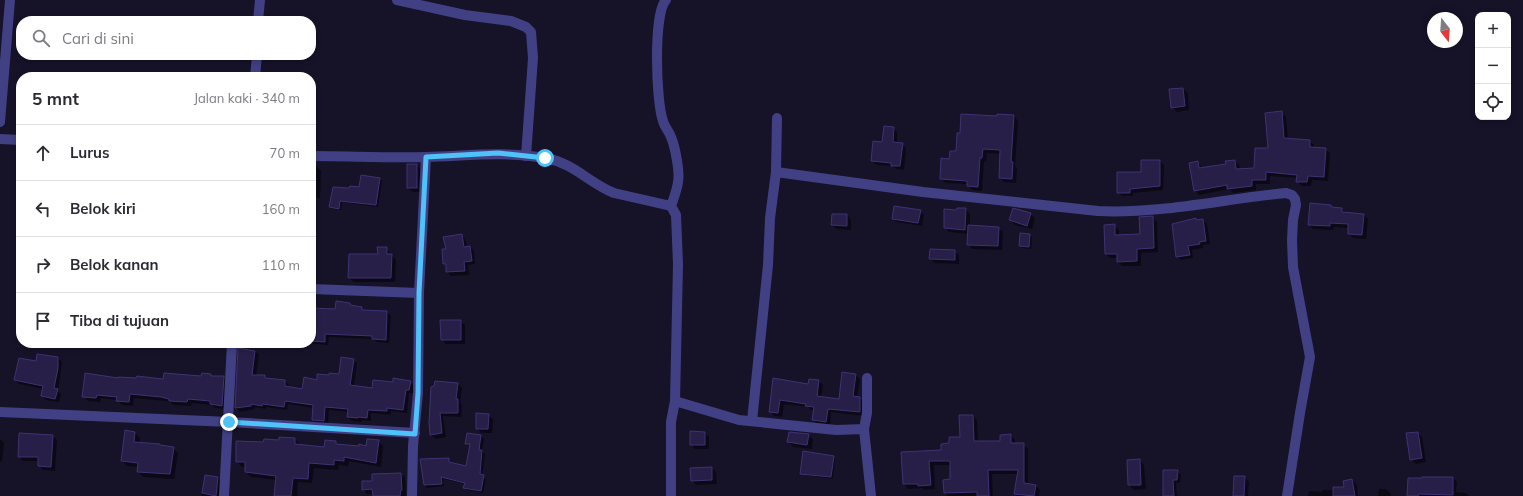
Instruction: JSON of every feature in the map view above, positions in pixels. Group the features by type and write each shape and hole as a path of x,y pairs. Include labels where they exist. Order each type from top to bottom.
{"street":[{"path":"0,122 10,0"},
{"path":"258,16 260,0"},
{"path":"398,0 465,15 511,21 526,27 531,32 532,58 526,156"},
{"path":"666,0 661,10 657,36 658,90 662,120 671,137 676,155 678,182 671,206 676,215 678,264 675,401 671,422 671,496"},
{"path":"255,72 257,60"},
{"path":"752,422 768,265 770,218 776,172 777,118"},
{"path":"0,139 16,140"},
{"path":"316,156 426,157 498,153 545,158 571,166 606,190 671,206"},
{"path":"412,496 418,393 419,293 426,157"},
{"path":"776,172 923,192 1118,212 1165,210 1264,195 1286,193 1292,195 1295,199 1296,205 1293,220 1292,240 1293,267 1310,357 1287,496"},
{"path":"316,289 419,293"},
{"path":"224,496 232,348"},
{"path":"867,378 867,413 864,429 871,496"},
{"path":"675,401 738,420 836,430 864,429"},
{"path":"0,412 229,422 415,434"}],"building":[{"path":"1183,88 1185,106 1171,108 1169,89"},
{"path":"1282,111 1284,138 1310,140 1310,147 1326,148 1324,177 1308,176 1307,182 1296,182 1297,175 1266,172 1266,180 1252,180 1252,186 1227,189 1227,185 1194,191 1189,163 1198,161 1199,168 1226,164 1225,161 1235,160 1236,169 1254,168 1255,148 1268,148 1265,113"},
{"path":"961,114 997,116 997,114 1014,115 1011,162 1013,162 1012,179 999,178 1000,150 983,149 982,158 980,158 978,187 967,186 967,181 940,179 941,158 949,159 950,151 956,151 957,133 960,133"},
{"path":"884,126 894,127 893,142 903,143 900,166 891,166 891,163 871,161 873,141 882,142"},
{"path":"1141,160 1160,160 1160,186 1130,189 1130,193 1117,193 1117,172 1141,172"},
{"path":"407,164 417,164 417,188 407,188"},
{"path":"361,175 380,178 376,205 340,201 339,209 329,207 333,187 359,187"},
{"path":"1310,203 1331,205 1331,207 1342,208 1342,212 1364,214 1362,235 1348,234 1348,224 1330,223 1330,226 1308,225"},
{"path":"894,206 921,210 918,223 892,219"},
{"path":"957,208 966,208 965,230 944,228 944,209 956,210"},
{"path":"1013,208 1031,213 1027,226 1009,220"},
{"path":"832,214 847,214 847,226 831,225"},
{"path":"1153,216 1154,248 1137,249 1137,261 1117,262 1117,254 1105,254 1104,225 1115,224 1115,235 1140,234 1139,217"},
{"path":"1196,218 1196,220 1203,219 1206,241 1199,242 1200,244 1188,246 1190,255 1176,257 1172,224"},
{"path":"968,225 999,227 998,246 967,245"},
{"path":"1020,233 1030,234 1029,247 1019,246"},
{"path":"462,234 464,247 470,246 472,261 464,262 465,271 446,272 446,264 443,264 442,249 446,249 443,237"},
{"path":"377,247 387,247 387,254 392,254 391,278 348,278 349,254 378,254"},
{"path":"930,249 955,250 955,260 929,259"},
{"path":"336,301 362,307 362,310 387,311 386,340 372,339 372,336 325,334 325,342 316,341 316,308 335,309"},
{"path":"440,320 461,320 461,340 441,340"},
{"path":"238,348 255,351 252,375 265,375 265,378 285,380 285,386 302,389 304,377 317,380 317,374 339,374 341,357 354,359 350,385 372,388 373,380 393,382 393,378 411,381 409,390 406,390 403,410 387,408 387,411 368,410 367,418 358,418 347,417 348,409 325,407 324,421 312,420 313,405 285,401 284,407 251,404 251,406 235,408"},
{"path":"37,354 58,357 58,368 54,388 58,389 55,399 41,396 43,386 14,380 19,358 36,361"},
{"path":"842,372 856,374 853,396 860,397 860,412 828,409 826,422 812,420 814,407 805,406 806,404 780,400 778,413 769,412 773,378 808,384 809,379 819,380 817,396 839,399"},
{"path":"85,373 118,378 136,378 137,376 163,379 164,373 201,376 202,373 211,374 211,376 224,376 222,406 210,404 210,401 188,399 187,402 169,401 169,399 161,397 130,394 129,402 116,401 117,397 97,395 96,398 82,397"},
{"path":"435,381 458,383 456,399 458,399 458,413 440,413 442,433 430,435 429,423 431,387 434,386"},
{"path":"476,413 489,414 488,429 476,429"},
{"path":"959,415 973,415 974,441 1000,441 1000,435 1011,434 1011,443 1024,443 1024,483 1036,485 1034,496 1014,494 1018,470 988,470 989,496 977,496 977,492 944,493 943,480 950,479 950,461 929,461 931,485 918,486 918,484 903,484 901,452 941,450 941,444 949,443 949,437 960,437"},
{"path":"125,430 135,432 134,442 160,444 174,447 170,474 137,472 138,463 121,461"},
{"path":"690,431 705,432 705,445 690,445"},
{"path":"789,432 809,434 807,445 787,442"},
{"path":"1418,432 1422,458 1410,460 1406,433"},
{"path":"19,433 53,435 51,467 38,466 38,457 18,457"},
{"path":"467,433 481,435 479,450 482,450 480,474 484,475 481,491 463,488 465,483 441,477 442,484 424,485 420,459 449,458 449,462 466,466 470,444 465,444"},
{"path":"279,437 295,438 295,444 324,447 325,440 336,441 336,444 359,446 359,444 366,446 367,439 379,440 376,463 344,457 344,461 334,460 334,465 309,463 308,479 293,478 291,496 274,496 276,476 245,472 245,462 236,462 236,441 263,442 264,439 279,440"},
{"path":"803,451 834,456 831,477 800,474"},
{"path":"1140,459 1141,485 1128,485 1127,460"},
{"path":"712,467 712,480 691,481 690,468"},
{"path":"1163,470 1178,470 1177,480 1173,480 1174,496 1163,496"},
{"path":"401,473 402,490 400,496 373,496 372,489 362,490 362,481 372,481 372,474"},
{"path":"205,475 218,477 216,496 202,493"},
{"path":"1234,476 1245,476 1244,496 1233,496"},
{"path":"1453,477 1453,495 1419,494 1418,496 1407,496 1408,478"},
{"path":"1352,479 1355,496 1333,496 1333,487 1344,487 1343,481"}],"route":[{"path":"229,422 415,434 418,393 419,293 426,157 498,153 545,158"}]}
